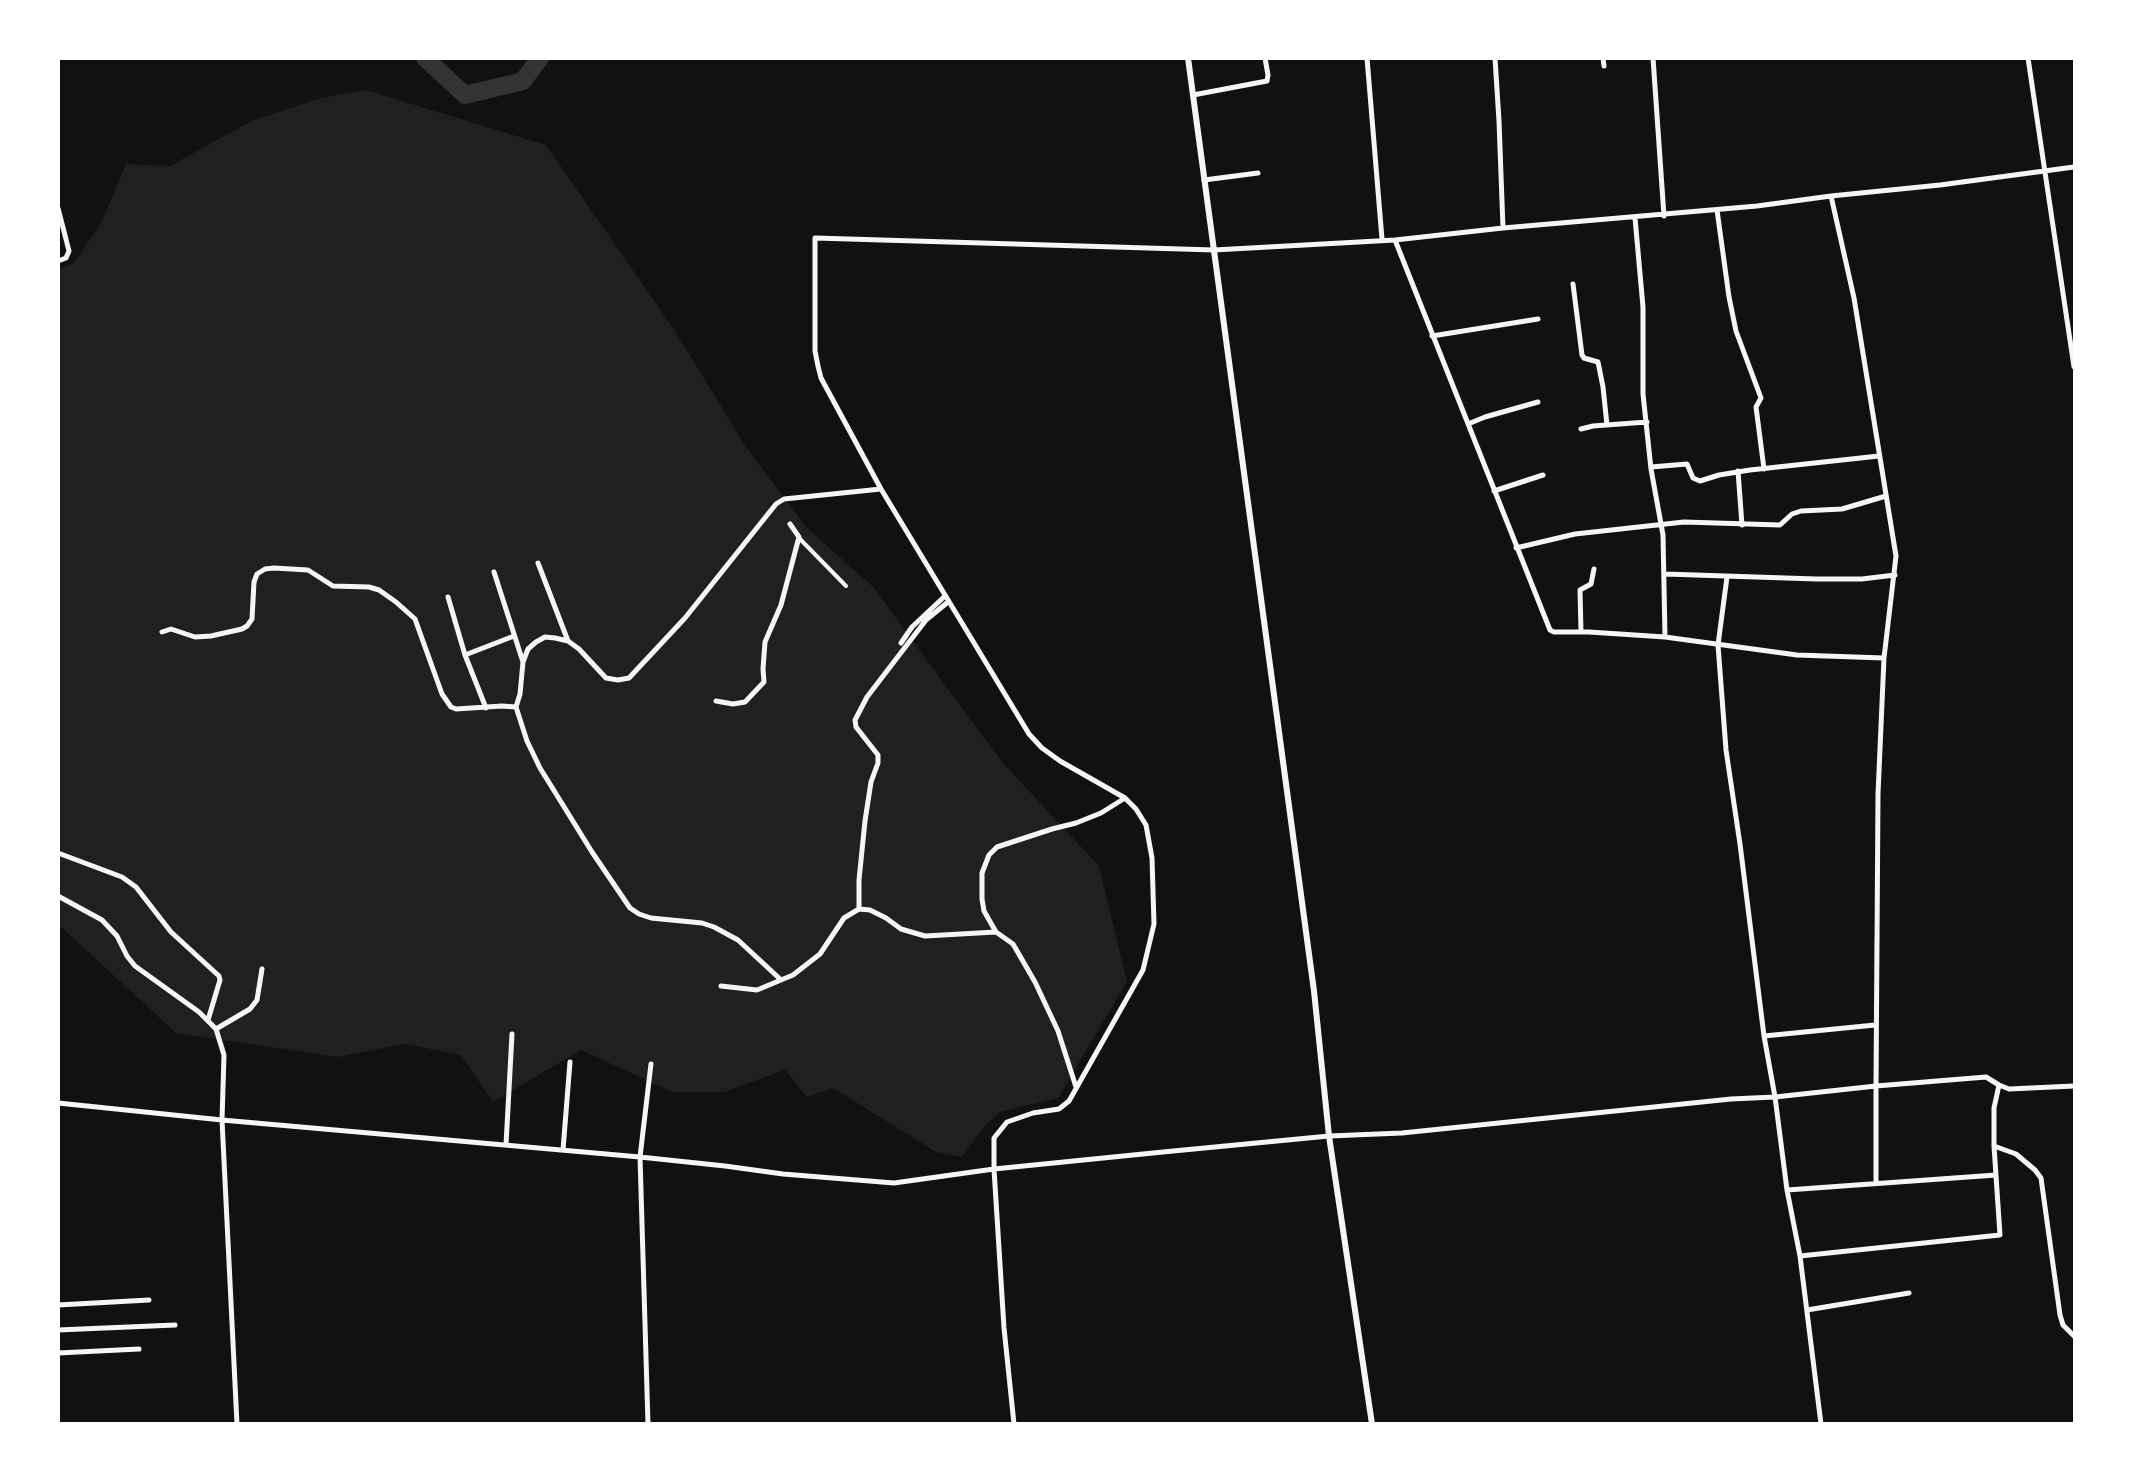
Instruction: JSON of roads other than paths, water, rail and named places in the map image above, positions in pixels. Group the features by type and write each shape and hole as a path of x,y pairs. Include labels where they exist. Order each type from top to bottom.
{"street":[{"path":"1188,58 1314,991 1329,1136 1372,1424"},
{"path":"1193,95 1267,81 1264,58"},
{"path":"1367,58 1382,239"},
{"path":"1494,58 1503,228"},
{"path":"1603,58 1604,66"},
{"path":"1653,58 1664,216"},
{"path":"2028,58 2074,367"},
{"path":"1014,1424 1004,1328 994,1138 1007,1122 1033,1113 1059,1109 1069,1101 1143,970 1154,924 1152,858 1146,825 1136,809 1125,798 1060,761 1042,748 1029,734 881,489 821,378 815,351 815,238 1214,249 1395,240 1503,228 1664,216 1940,185 2074,167"},
{"path":"1204,180 1258,173"},
{"path":"1831,196 1855,304 1896,556 1884,658 1878,794 1875,1025 1876,1183"},
{"path":"58,208 69,250 66,258 58,261"},
{"path":"1717,210 1736,331 1761,398 1756,406 1764,469"},
{"path":"1635,218 1643,307 1643,394 1651,467 1662,525 1665,637"},
{"path":"1395,240 1550,630 1665,637 1797,654 1884,658"},
{"path":"1573,284 1582,355 1584,358 1598,362 1607,424"},
{"path":"1432,336 1538,319"},
{"path":"1468,424 1538,402"},
{"path":"1581,429 1607,424 1647,422"},
{"path":"1651,467 1687,464 1693,478 1700,481 1738,471 1879,456"},
{"path":"1738,471 1742,525"},
{"path":"1494,491 1543,475"},
{"path":"780,980 738,940 714,927 702,923 651,918 630,908 540,768 527,741 516,707 520,694 523,662 528,649 536,642 545,637 555,638 568,641 579,649 606,678 618,680 628,678 685,618 776,504 784,499 881,489"},
{"path":"1516,548 1575,534 1684,522 1780,525 1792,514 1801,511 1842,508 1886,496"},
{"path":"790,524 799,537 846,586"},
{"path":"716,701 733,704 745,702 764,682 765,642 781,605 799,537"},
{"path":"538,563 568,641"},
{"path":"162,632 171,629 195,637 242,629 248,626 252,619 254,582 257,573 274,568 308,570 333,586 369,587 379,590 415,620 447,704 456,709 516,707"},
{"path":"1581,632 1580,590 1591,584 1594,569"},
{"path":"494,572 523,662"},
{"path":"1665,574 1862,579 1895,575"},
{"path":"1727,577 1718,645 1726,750 1764,1036 1808,1310 1821,1424"},
{"path":"448,597 465,655 486,708"},
{"path":"901,643 912,627 947,599"},
{"path":"859,909 859,880 865,821 878,755 856,727 855,720 867,697 926,620 947,599"},
{"path":"465,655 514,636"},
{"path":"1076,1087 1058,1031 1035,982 1013,944 996,932 984,911 982,873 988,855 997,847 1076,823 1101,813 1125,798"},
{"path":"58,853 122,877 136,887 171,932 219,976 220,980 208,1020"},
{"path":"58,859 66,857"},
{"path":"58,896 102,920 117,936 135,966 208,1020 216,1029 224,1054 222,1120 237,1424"},
{"path":"721,986 757,990 793,975 820,954 844,918 859,909 870,910 901,929 925,936 996,932"},
{"path":"216,1029 250,1009 257,1000 262,969"},
{"path":"1764,1036 1875,1025"},
{"path":"506,1145 512,1034"},
{"path":"563,1150 570,1062"},
{"path":"648,1424 640,1157 651,1064"},
{"path":"58,1103 894,1183 994,1169 1329,1136 1402,1133 1731,1099 1775,1097 1977,1077 1986,1077 2009,1089 2074,1086"},
{"path":"1800,1256 2000,1235 1994,1146 1994,1108 1999,1085"},
{"path":"1994,1146 2016,1154 2035,1170 2040,1178 2060,1315 2063,1324 2074,1336"},
{"path":"1787,1190 1996,1174"},
{"path":"1808,1310 1909,1293"},
{"path":"58,1305 149,1300"},
{"path":"58,1330 175,1325"},
{"path":"58,1353 139,1349"}],"waterway":[{"path":"425,58 465,95 523,81 540,58"}]}
